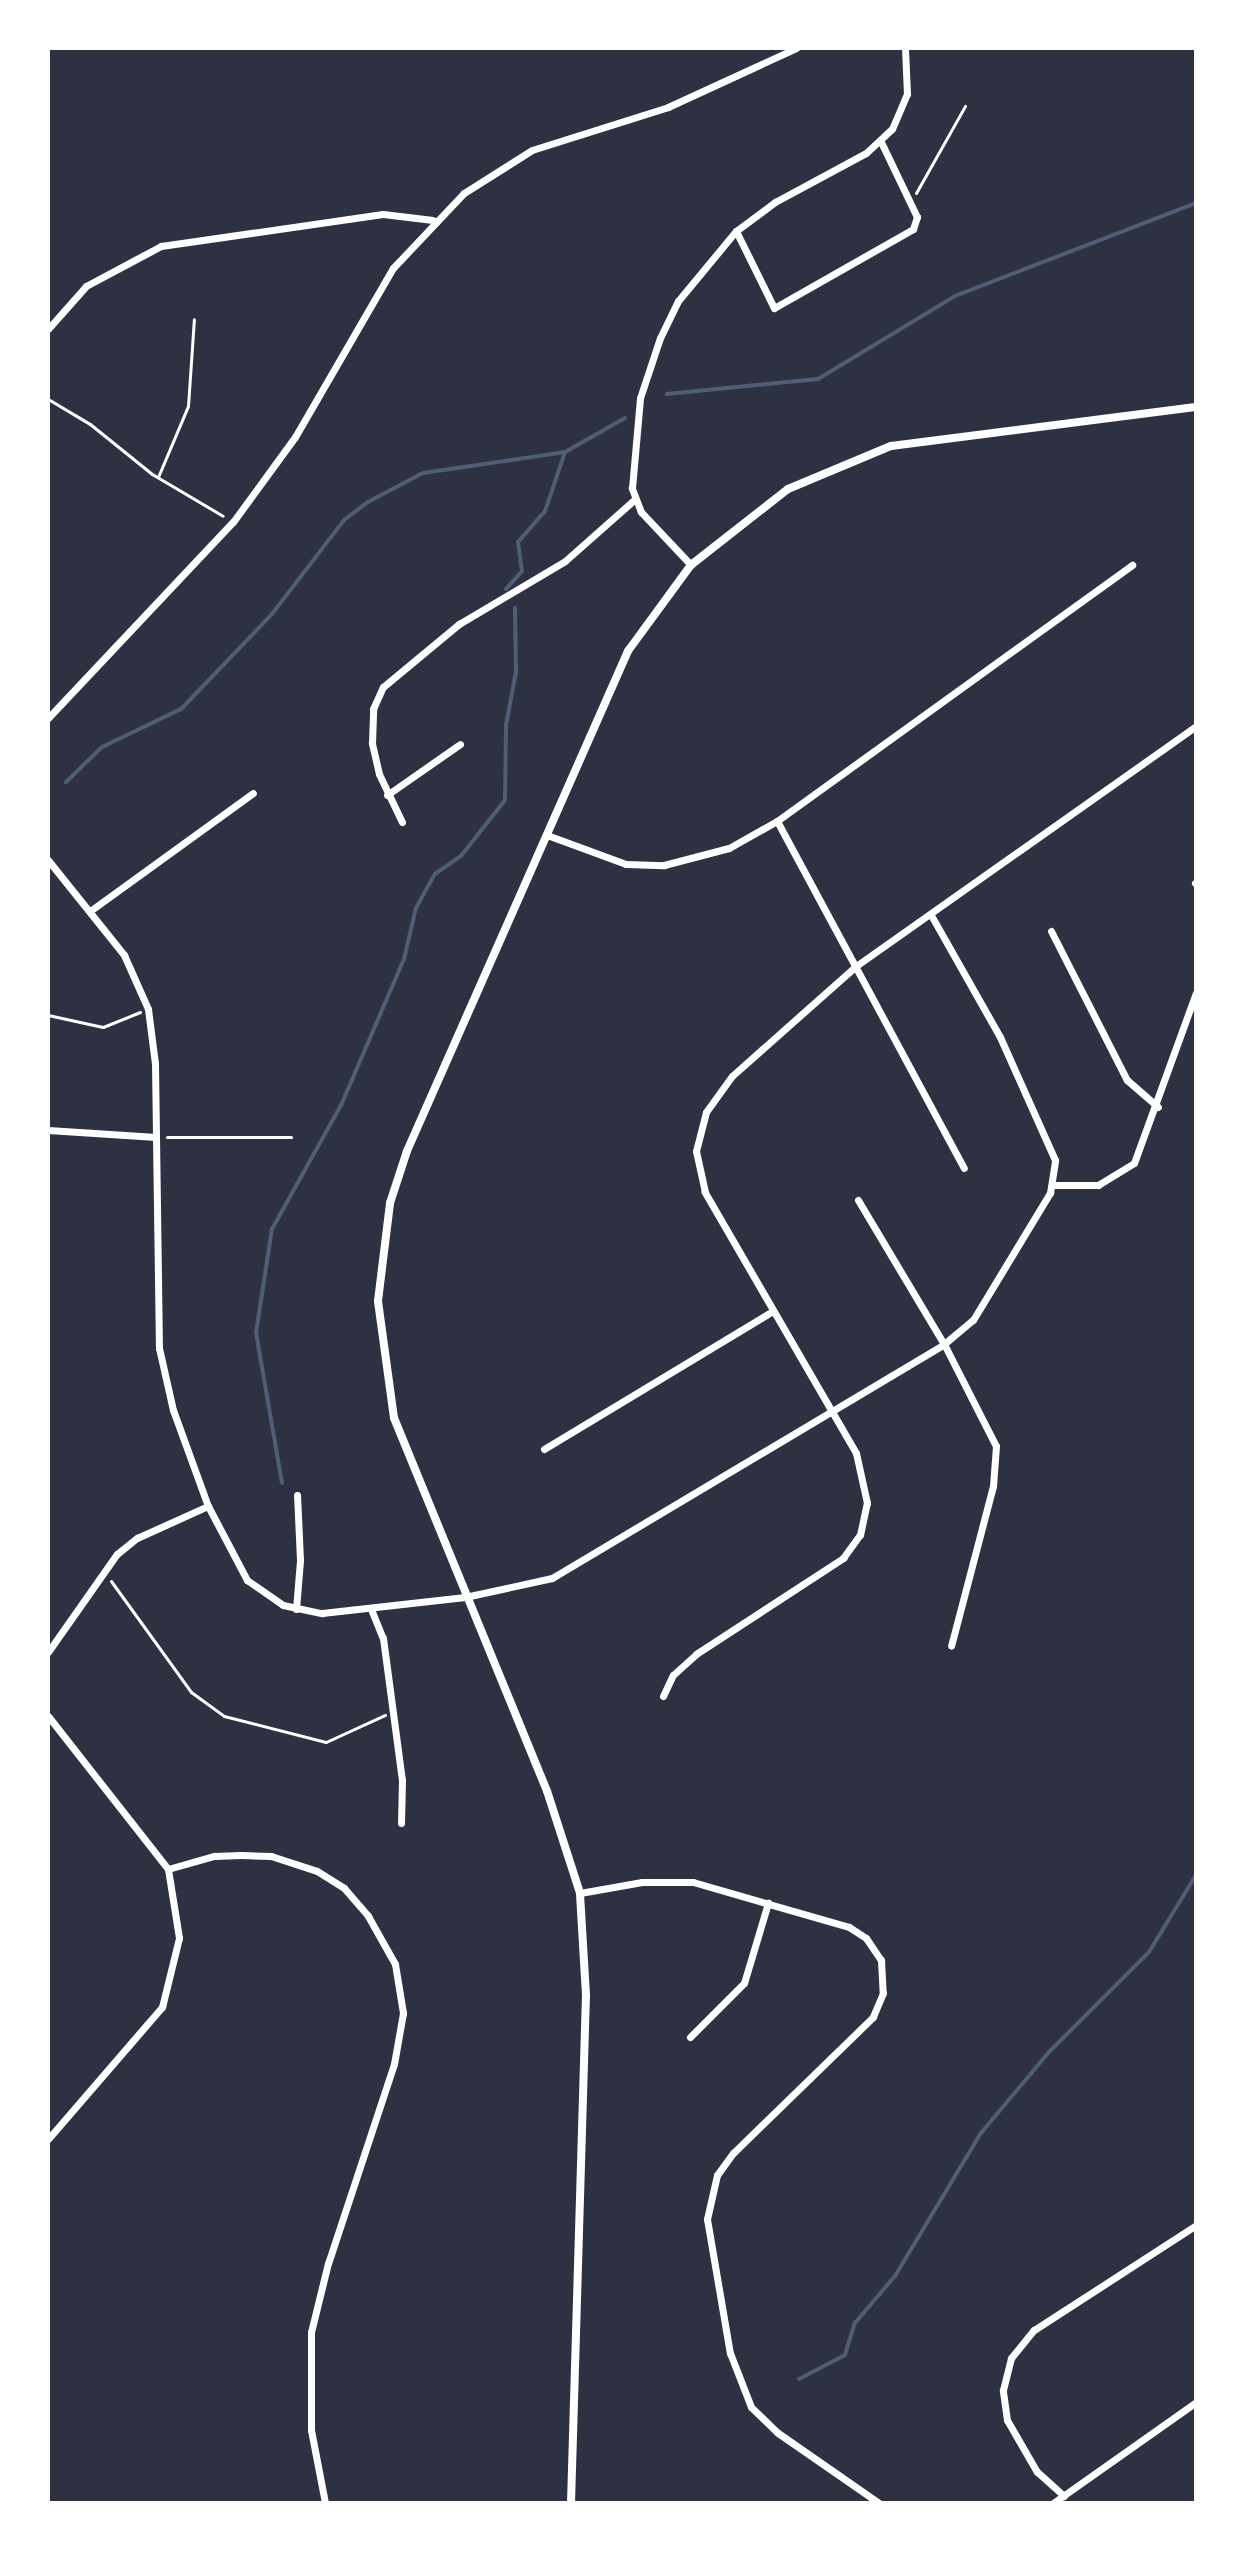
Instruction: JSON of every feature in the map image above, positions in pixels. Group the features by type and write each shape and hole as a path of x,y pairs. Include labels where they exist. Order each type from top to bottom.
{"street":[{"path":"48,718 233,522 295,437 393,268 433,220 521,155 676,104 796,48"},
{"path":"691,565 635,499 635,437 649,366 678,301 736,231 775,202 881,142 905,104 909,76 905,48"},
{"path":"736,231 774,308 915,228 918,220 881,142"},
{"path":"48,329 86,286 161,246 383,214 433,220"},
{"path":"571,2503 586,1995 580,1893 547,1791 394,1418 381,1352 380,1262 390,1203 407,1151 628,651 691,565 788,489 891,446 1196,407"},
{"path":"402,822 387,795 371,729 377,696 389,679 459,624 565,561 635,499"},
{"path":"547,835 608,861 664,865 720,851 777,821 1132,565"},
{"path":"663,1696 673,1675 696,1654 814,1582 855,1545 866,1514 866,1483 833,1411 705,1192 697,1168 700,1126 732,1076 856,966 932,917 1196,726"},
{"path":"387,795 460,744"},
{"path":"90,911 253,793"},
{"path":"777,821 964,1168"},
{"path":"48,860 132,968 148,1009 156,1137 159,1348 169,1398 208,1506 247,1580 296,1609 322,1613 465,1597 561,1574 944,1344 980,1309 1053,1185 1055,1160 1047,1132 932,917"},
{"path":"1051,931 1122,1072 1158,1107"},
{"path":"1053,1185 1098,1185 1124,1172 1140,1153 1196,993"},
{"path":"48,1130 156,1137"},
{"path":"858,1200 944,1344 986,1422 997,1457 951,1646"},
{"path":"544,1449 773,1311"},
{"path":"296,1609 297,1495"},
{"path":"48,1652 102,1572 137,1538 208,1506"},
{"path":"371,1609 383,1638 403,1791 401,1823"},
{"path":"48,1716 168,1869 179,1938 162,2007 48,2139"},
{"path":"168,1869 214,1856 241,1855 271,1856 317,1871 344,1888 368,1916 395,1964 401,2033 311,2332 311,2430 325,2503"},
{"path":"580,1893 674,1879 768,1903 858,1932 881,1960 883,1993 873,2017 852,2042 733,2153 717,2175 707,2219 718,2295 736,2375 751,2407 778,2433 879,2503"},
{"path":"690,2037 744,1983 768,1903"},
{"path":"1064,2496 1037,2472 1007,2420 1003,2390 1011,2358 1034,2330 1196,2225"},
{"path":"1053,2503 1196,2402"}],"path":[{"path":"910,203 965,106"},
{"path":"158,477 188,406 194,319"},
{"path":"48,399 90,424 158,477 233,522"},
{"path":"48,1015 103,1027 148,1009"},
{"path":"156,1137 291,1137"},
{"path":"102,1572 191,1692 224,1716 326,1742 392,1712"}],"waterway":[{"path":"667,394 818,379 955,296 1196,203"},
{"path":"506,589 522,571 518,542 545,511 565,452 625,418"},
{"path":"66,782 102,747 181,709 272,614 344,520 368,502 423,473 565,452"},
{"path":"282,1483 256,1333 272,1229 342,1103 404,959 416,908 435,874 461,856 505,800 506,725 516,672 515,608"},
{"path":"799,2379 845,2355 855,2323 895,2276 981,2133 1049,2052 1149,1952 1196,1875"}]}
